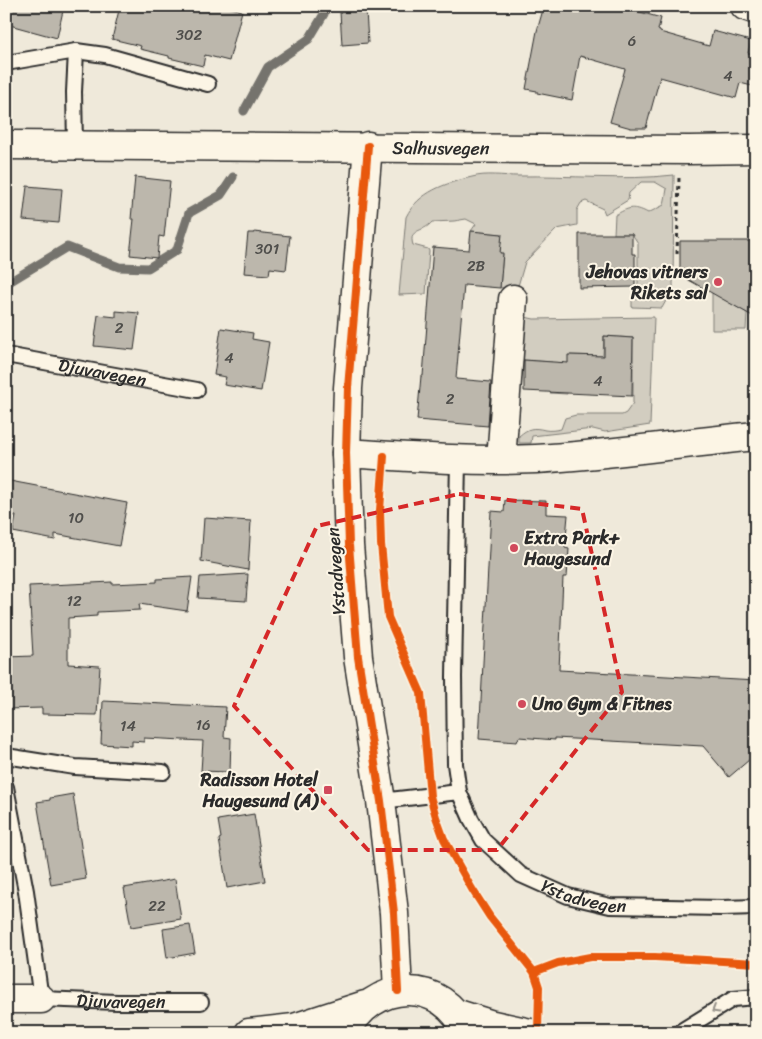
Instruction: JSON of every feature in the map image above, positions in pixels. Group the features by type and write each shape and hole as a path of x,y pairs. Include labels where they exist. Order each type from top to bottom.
{"main road":[{"path":"745,6 756,10"},
{"name":"Salhusvegen","path":"6,144 756,149"},
{"name":"Ystadvegen","path":"368,146 348,388 346,453 349,545 358,657 381,802 394,914 398,991"},
{"path":"501,460 513,299"},
{"path":"346,453 458,460 501,460 574,456 756,436"},
{"path":"346,1033 357,1014 365,1006 375,999 398,991 422,993 435,997 461,1023 493,1025 530,1033"},
{"name":"Djuvavegen","path":"6,999 41,999"},
{"path":"249,1033 294,1028 365,1006"}],"lane":[{"path":"75,145 74,92 76,51"},
{"path":"6,63 76,51 105,55 208,84"},
{"name":"Djuvavegen","path":"6,354 197,390"},
{"name":"Ystadvegen","path":"458,460 454,676 455,764 459,792 483,840 521,875 568,896 610,906 756,907"},
{"path":"6,756 75,768 163,772"},
{"path":"6,787 26,891 41,999"},
{"path":"381,802 459,792"},
{"path":"678,1033 733,999 756,997"},
{"name":"Djuvavegen","path":"41,999 117,1002 201,1002"}],"path":[{"path":"677,254 679,176"}],"highlighted area":[{"path":"459,494 582,509 622,692 497,850 368,850 234,706 317,526"}],"shaded area":[{"path":"483,175 616,178 674,175 673,288 662,308 632,307 632,300 638,299 638,243 632,234 614,234 615,215 631,208 648,213 664,205 667,189 655,182 641,182 629,193 628,200 605,214 603,209 586,201 581,203 577,210 577,225 557,229 525,262 518,286 500,288 503,254 500,253 501,234 471,231 476,224 466,219 432,222 414,233 412,240 413,245 428,249 429,251 426,294 399,295 406,217 411,208 425,195 443,186 462,179"},
{"path":"712,289 735,289 735,306 747,313 746,330 712,330"},
{"path":"525,317 534,319 654,317 650,425 605,432 593,429 532,436 531,443 519,443 519,436 525,431 534,428 561,429 565,418 576,415 622,415 626,413 633,403 633,338 604,336 603,356 569,355 567,394 550,393 552,362 524,360 524,363 520,363"}],"building":[{"path":"6,6 64,6 57,38 6,24"},
{"path":"120,6 224,6 242,11 229,61 205,55 203,66 169,58 169,56 140,49 141,46 112,39"},
{"path":"544,6 619,6 661,18 658,30 660,32 709,46 713,31 751,41 748,53 756,56 756,87 740,83 736,98 660,77 646,128 631,128 610,122 625,69 580,56 572,100 526,89 537,31"},
{"path":"366,11 368,43 342,45 340,12"},
{"path":"135,177 170,181 164,237 159,236 157,258 130,255 134,219 131,219"},
{"path":"27,186 62,189 59,223 23,220"},
{"path":"471,231 502,234 500,253 503,253 500,288 464,285 456,379 491,382 488,426 417,420 421,376 423,376 433,247 469,250"},
{"path":"248,233 290,236 286,270 270,268 269,275 244,273"},
{"path":"579,234 632,234 632,254 635,254 635,287 579,288"},
{"name":"Jehovas vitners Rikets sal","path":"680,241 756,241 756,318 680,275"},
{"path":"116,311 139,313 134,350 94,346 98,315 116,317"},
{"path":"221,328 253,333 252,339 269,342 261,391 224,385 226,377 214,375"},
{"path":"604,336 633,338 632,396 524,391 524,360 568,363 568,355 604,356"},
{"path":"10,481 127,503 119,546 55,534 55,540 13,532 16,516 6,515 6,498"},
{"path":"505,500 546,501 546,514 568,515 565,548 569,549 567,577 563,577 559,670 756,681 756,754 729,777 703,746 555,738 555,740 519,737 517,742 479,739 491,511 504,512"},
{"path":"204,518 251,521 248,570 201,561"},
{"path":"248,574 246,601 198,598 200,577"},
{"path":"192,577 187,611 139,604 140,610 97,612 97,616 68,618 68,664 100,666 97,715 42,714 42,708 6,709 6,657 33,656 29,586 157,582 157,579"},
{"path":"103,701 226,707 224,737 231,738 230,772 201,771 203,741 144,738 144,742 132,741 132,746 101,744"},
{"path":"73,794 86,879 51,885 37,802"},
{"path":"254,814 265,881 227,888 219,839 221,838 218,820"},
{"path":"175,879 181,919 131,927 124,888"},
{"path":"190,925 195,953 167,958 163,929"}],"waterway":[{"path":"244,111 268,67 309,39 324,14 325,6"},
{"path":"6,284 67,247 119,267 148,268 177,250 189,213 221,195 233,177"}],"cycle path":[{"path":"368,146 348,388 346,453 349,545 358,657 381,801 394,913 398,991"},
{"path":"384,456 380,510 381,544 388,617 421,693 430,796 436,817 444,839 472,889 490,917 534,972"},
{"path":"538,1033 539,987 534,972 558,963 590,957 655,957 756,963"}],"place":[{"name":"Jehovas vitners Rikets sal","path":"718,282"},
{"name":"Extra Park+ Haugesund","path":"514,548"},
{"name":"Uno Gym & Fitnes","path":"522,704"},
{"name":"Radisson Hotel Haugesund (A)","path":"328,790"}]}
